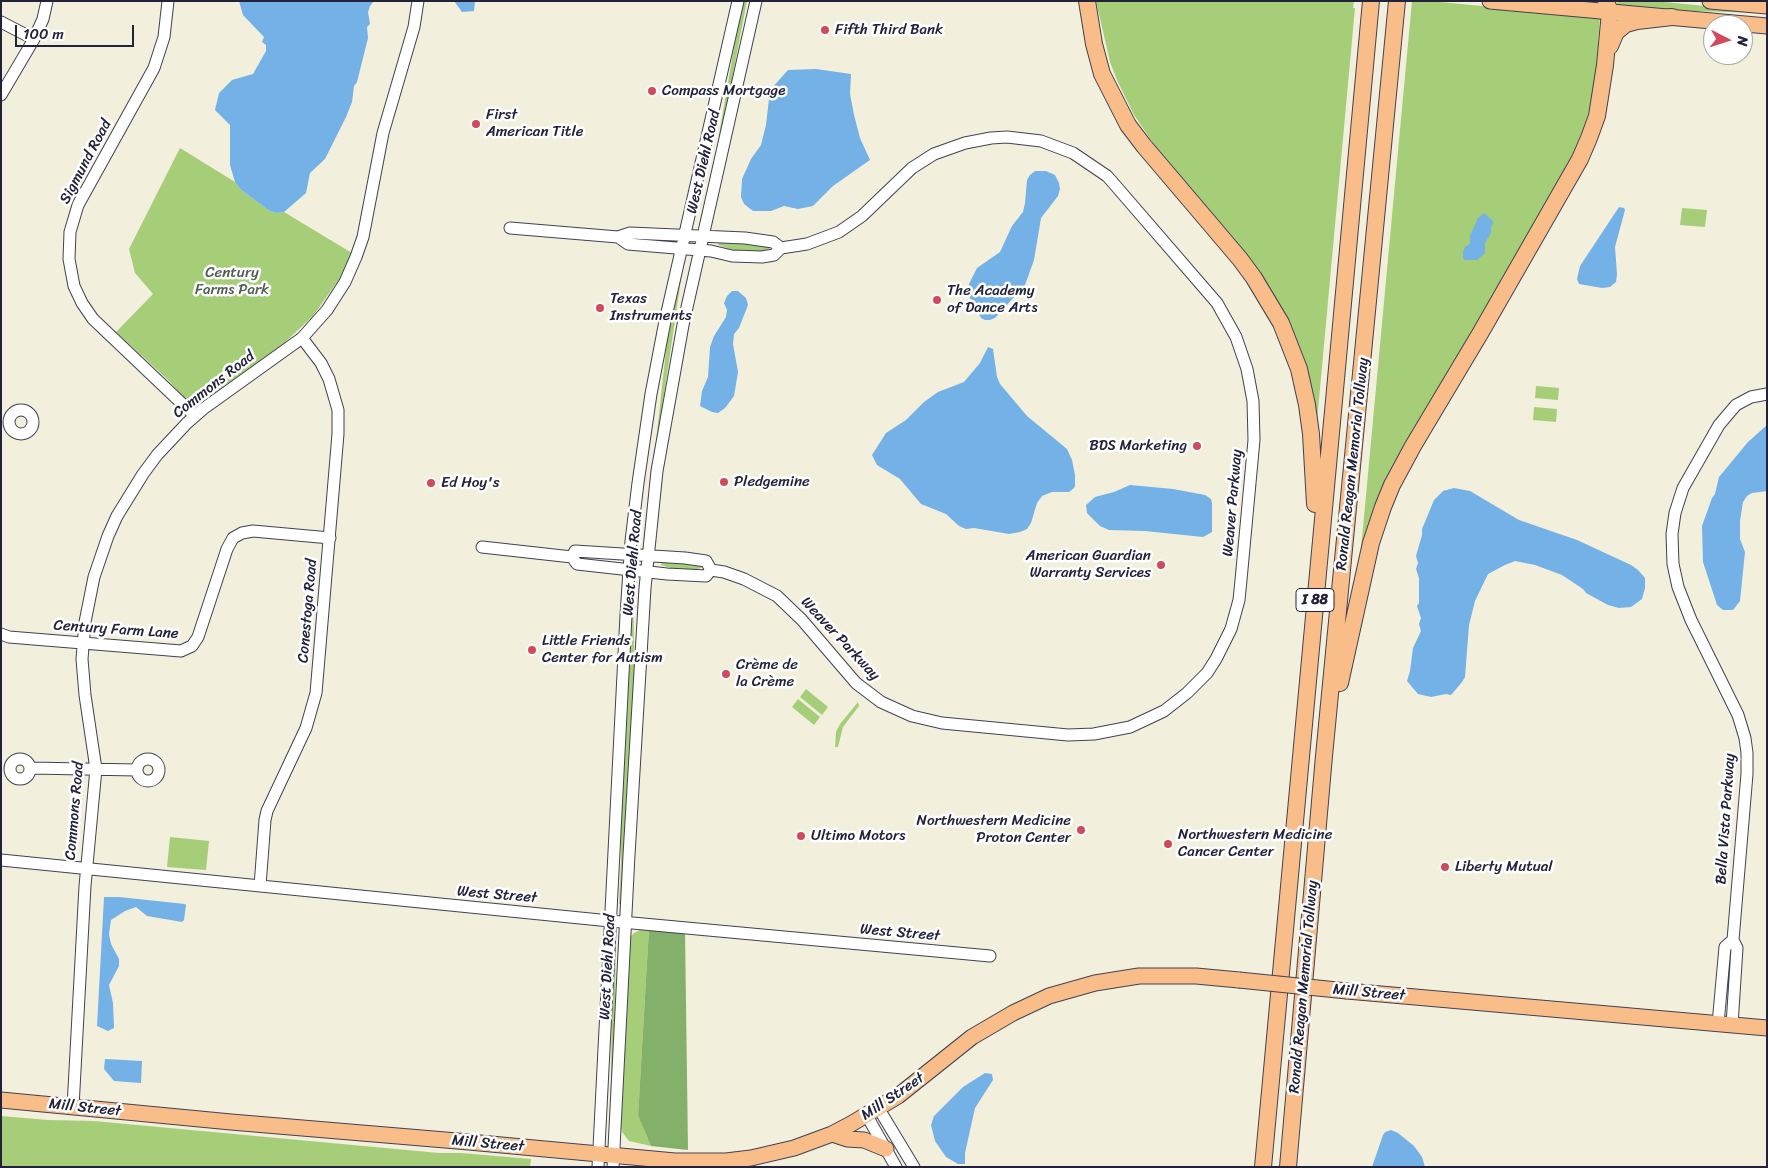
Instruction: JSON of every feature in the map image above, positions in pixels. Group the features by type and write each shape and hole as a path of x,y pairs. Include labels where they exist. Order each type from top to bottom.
{"highway":[{"path":"1087,1 1094,44 1102,74 1128,125 1254,278 1281,323 1290,343 1303,385 1311,434 1318,571"},
{"name":"Ronald Reagan Memorial Tollway","path":"1263,1167 1371,1"},
{"name":"Ronald Reagan Memorial Tollway","path":"1288,1167 1324,756 1397,1"},
{"path":"1605,6 1605,65"},
{"path":"1324,756 1364,574 1383,507 1413,446 1486,324 1580,159 1597,116 1605,65 1613,37 1621,27 1637,21 1672,17"}],"main road":[{"path":"1490,1 1605,6 1672,17 1767,26"},
{"path":"1710,1 1767,6"},
{"name":"Mill Street","path":"1,1100 606,1161 726,1161 778,1152 832,1134 873,1112 932,1070 972,1037 1013,1013 1049,996 1095,983 1139,976 1196,976 1767,1028"},
{"path":"832,1134 847,1139 864,1140 886,1150"}],"street":[{"path":"1,95 34,39 48,1"},
{"name":"Sigmund Road","path":"168,1 164,37 154,68 78,205 70,232 68,258 74,286 82,303 93,319 195,416"},
{"name":"Commons Road","path":"73,1107 86,870 96,769 85,696 83,643 94,578 106,542 128,497 148,468 174,437 195,416 302,338 321,318 338,295 356,258 367,218 383,133 414,27 418,1"},
{"name":"West Diehl Road","path":"606,1161 610,921 629,568 638,483 651,394 665,321 738,1"},
{"name":"West Diehl Road","path":"606,1161 625,922 648,556 664,427 683,324 756,1"},
{"path":"1,22 34,39"},
{"name":"Weaver Parkway","path":"618,237 628,244 700,250 732,256 762,257 774,255 781,248 807,244 839,232 862,216 912,168 934,154 979,139 1007,137 1041,141 1073,153 1106,176 1158,233 1217,303 1236,337 1247,369 1253,401 1254,440 1239,600 1231,629 1216,659 1197,684 1176,703 1150,719 1130,727 1094,734 1068,735 936,722 900,712 881,702 856,683 802,620 777,596 744,579 711,570"},
{"path":"510,228 618,237"},
{"name":"Weaver Parkway","path":"618,237 630,233 744,238 773,242 781,248"},
{"name":"Conestoga Road","path":"260,886 267,811 274,792 306,728 316,693 338,434 338,410 333,388 326,372 302,338"},
{"name":"Bella Vista Parkway","path":"1725,1024 1725,948 1733,940 1746,774 1745,738 1738,715 1685,608 1673,564 1672,534 1675,513 1683,488 1719,424 1736,405 1751,398 1767,394"},
{"name":"Century Farm Lane","path":"1,634 8,637 174,651 188,649 195,643 198,637 227,549 233,538 242,533 253,532 330,538"},
{"path":"482,547 572,557 577,564 647,571"},
{"path":"572,557 575,551 648,556"},
{"name":"Weaver Parkway","path":"648,556 706,561 711,570"},
{"name":"Weaver Parkway","path":"647,571 706,576 711,570"},
{"path":"30,768 137,770"},
{"name":"West Street","path":"1,860 610,921 990,956"},
{"path":"873,1112 886,1150 896,1167"},
{"path":"873,1112 914,1167"}],"green space":[{"path":"742,1 747,1 721,136 719,135"},
{"path":"1096,1 1354,1 1353,8 1355,8 1317,421 1289,322 1252,262 1160,153 1134,115 1110,62"},
{"path":"1412,1 1600,17 1596,75 1588,115 1577,146 1566,169 1362,553 1361,549"},
{"path":"1620,1 1654,1 1767,13 1647,10 1615,7"},
{"name":"Century Farms Park","path":"180,148 235,182 240,189 268,210 276,213 284,212 352,253 342,275 313,316 282,345 197,405 190,404 167,379 116,332 153,294 135,273 129,249"},
{"path":"1682,208 1707,210 1705,227 1680,225"},
{"path":"738,241 770,248 766,251 749,251 733,250 718,245 719,242"},
{"path":"680,273 682,273 656,442 669,322"},
{"path":"1536,386 1559,388 1558,400 1535,398"},
{"path":"1534,407 1557,409 1556,422 1533,420"},
{"path":"675,561 701,564 704,567 694,570 677,570 661,565 662,562"},
{"path":"633,586 635,707 622,904 619,904 621,785"},
{"path":"806,689 828,707 822,715 800,697"},
{"path":"798,699 820,717 814,725 792,707"},
{"path":"858,702 859,706 843,727 838,747 835,747 836,732 840,724"},
{"path":"170,837 209,841 206,870 167,867"},
{"path":"649,928 638,1116 651,1146 629,1141 622,1132 620,1120 629,938 642,929"},
{"path":"649,928 685,930 688,1150 651,1146 638,1116"},
{"path":"615,939 614,1062 609,1133 612,978"},
{"path":"1,1116 94,1121 439,1153 531,1159 530,1167 1,1167"}],"water":[{"path":"239,1 374,1 368,12 370,24 367,27 368,38 357,82 354,86 352,102 346,117 325,159 310,173 306,193 284,212 276,213 268,210 240,189 235,182 230,165 230,125 215,110 219,93 232,80 253,74 266,51 266,45 262,42 264,37 243,15"},
{"path":"454,1 475,1 474,11 462,12"},
{"path":"816,69 851,74 850,94 854,115 860,138 870,160 833,186 813,206 798,209 784,206 771,211 753,211 744,204 741,197 742,179 751,159 761,145 766,125 770,90 788,70"},
{"path":"1035,171 1046,171 1055,175 1060,189 1058,196 1041,218 1034,260 1025,285 995,318 985,320 981,318 970,298 969,284 977,268 1000,252 1012,226 1023,212 1027,180"},
{"path":"1619,207 1625,210 1615,247 1616,282 1610,287 1602,288 1579,284 1577,279 1580,266"},
{"path":"1484,213 1494,222 1491,227 1491,233 1485,243 1485,253 1477,260 1465,260 1463,252 1465,247 1470,244 1470,236 1478,218"},
{"path":"732,291 738,291 746,298 748,305 739,328 734,334 733,344 738,372 734,396 725,408 718,413 700,406 702,391 708,377 710,347 714,336 726,317 727,310 724,303"},
{"path":"988,347 993,349 997,377 1000,384 1027,416 1067,449 1072,460 1075,475 1074,488 1069,492 1052,492 1042,496 1037,503 1031,523 1027,529 1009,534 974,528 966,529 959,526 946,514 921,504 900,479 877,465 872,455 886,433 906,420 924,402 938,392 964,382 980,363"},
{"path":"1767,425 1767,491 1752,493 1743,502 1740,539 1745,552 1740,601 1733,610 1723,610 1717,605 1703,562 1702,526 1715,494 1719,477 1748,442"},
{"path":"1130,485 1173,489 1205,495 1211,499 1212,503 1212,532 1203,537 1145,531 1109,530 1100,526 1087,513 1086,505 1095,497"},
{"path":"1454,488 1470,491 1519,520 1577,540 1631,565 1645,578 1642,599 1631,607 1619,608 1608,605 1586,593 1562,575 1535,565 1515,561 1505,565 1488,574 1475,601 1469,625 1465,677 1462,682 1451,695 1431,697 1418,694 1407,681 1413,648 1421,631 1419,624 1421,618 1417,606 1419,603 1419,578 1416,569 1418,563 1416,556 1422,529 1434,500 1443,491"},
{"path":"104,897 186,905 182,922 147,916 136,907 125,911 111,920 109,934 111,944 119,959 119,966 109,985 113,1003 114,1028 108,1031 97,1026"},
{"path":"105,1059 142,1061 141,1083 114,1081 104,1069"},
{"path":"985,1073 992,1074 993,1080 975,1108 965,1153 965,1164 958,1164 946,1157 935,1141 931,1125 934,1116 963,1087"},
{"path":"1391,1130 1398,1133 1414,1146 1422,1157 1425,1167 1372,1167 1383,1135"}],"place":[{"name":"Fifth Third Bank","path":"825,30"},
{"name":"Compass Mortgage","path":"652,91"},
{"name":"First American Title","path":"476,124"},
{"name":"The Academy of Dance Arts","path":"937,300"},
{"name":"Texas Instruments","path":"600,308"},
{"name":"BDS Marketing","path":"1197,446"},
{"name":"Pledgemine","path":"724,482"},
{"name":"Ed Hoy's","path":"431,483"},
{"name":"American Guardian Warranty Services","path":"1161,565"},
{"name":"Little Friends Center for Autism","path":"532,650"},
{"name":"Crème de la Crème","path":"726,674"},
{"name":"Northwestern Medicine Proton Center","path":"1081,830"},
{"name":"Ultimo Motors","path":"801,836"},
{"name":"Northwestern Medicine Cancer Center","path":"1168,844"},
{"name":"Liberty Mutual","path":"1445,867"}]}
